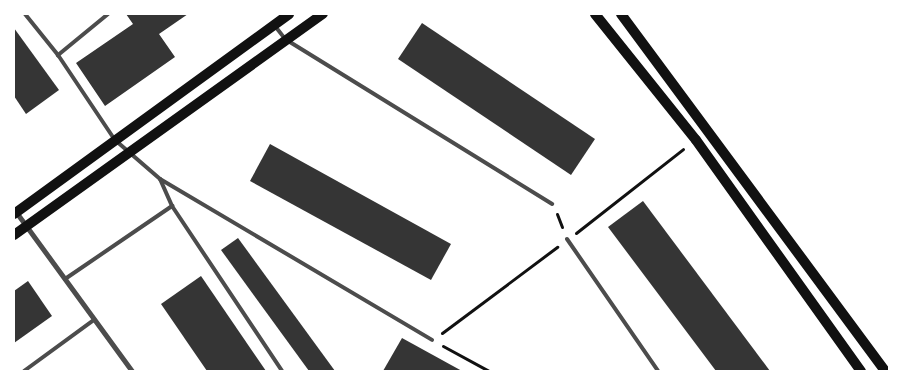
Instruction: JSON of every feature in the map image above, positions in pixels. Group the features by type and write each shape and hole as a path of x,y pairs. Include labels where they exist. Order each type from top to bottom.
{"main road":[{"path":"15,213 289,14"},
{"path":"14,235 127,151 323,14"},
{"path":"595,14 696,140 861,371"},
{"path":"621,14 885,371"}],"street":[{"path":"15,213 132,371"}],"lane":[{"path":"25,14 58,55 115,140 160,179 432,340"},
{"path":"58,55 108,14"},
{"path":"274,24 285,39 552,204"},
{"path":"160,179 172,206 282,371"},
{"path":"65,280 172,206"},
{"path":"567,239 658,371"},
{"path":"24,371 94,320"}],"path":[{"path":"489,371 432,340 696,140"},
{"path":"552,204 567,239"}],"building":[{"path":"126,14 188,14 159,34 175,57 105,106 76,63 133,24"},
{"path":"422,23 595,139 571,175 398,59"},
{"path":"14,28 59,90 26,114 14,96"},
{"path":"270,144 451,244 431,280 250,181"},
{"path":"643,201 770,371 716,371 608,227"},
{"path":"238,238 335,371 309,371 221,250"},
{"path":"201,276 266,371 207,371 161,304"},
{"path":"28,281 52,316 14,343 14,291"},
{"path":"402,338 462,371 383,371"}]}
